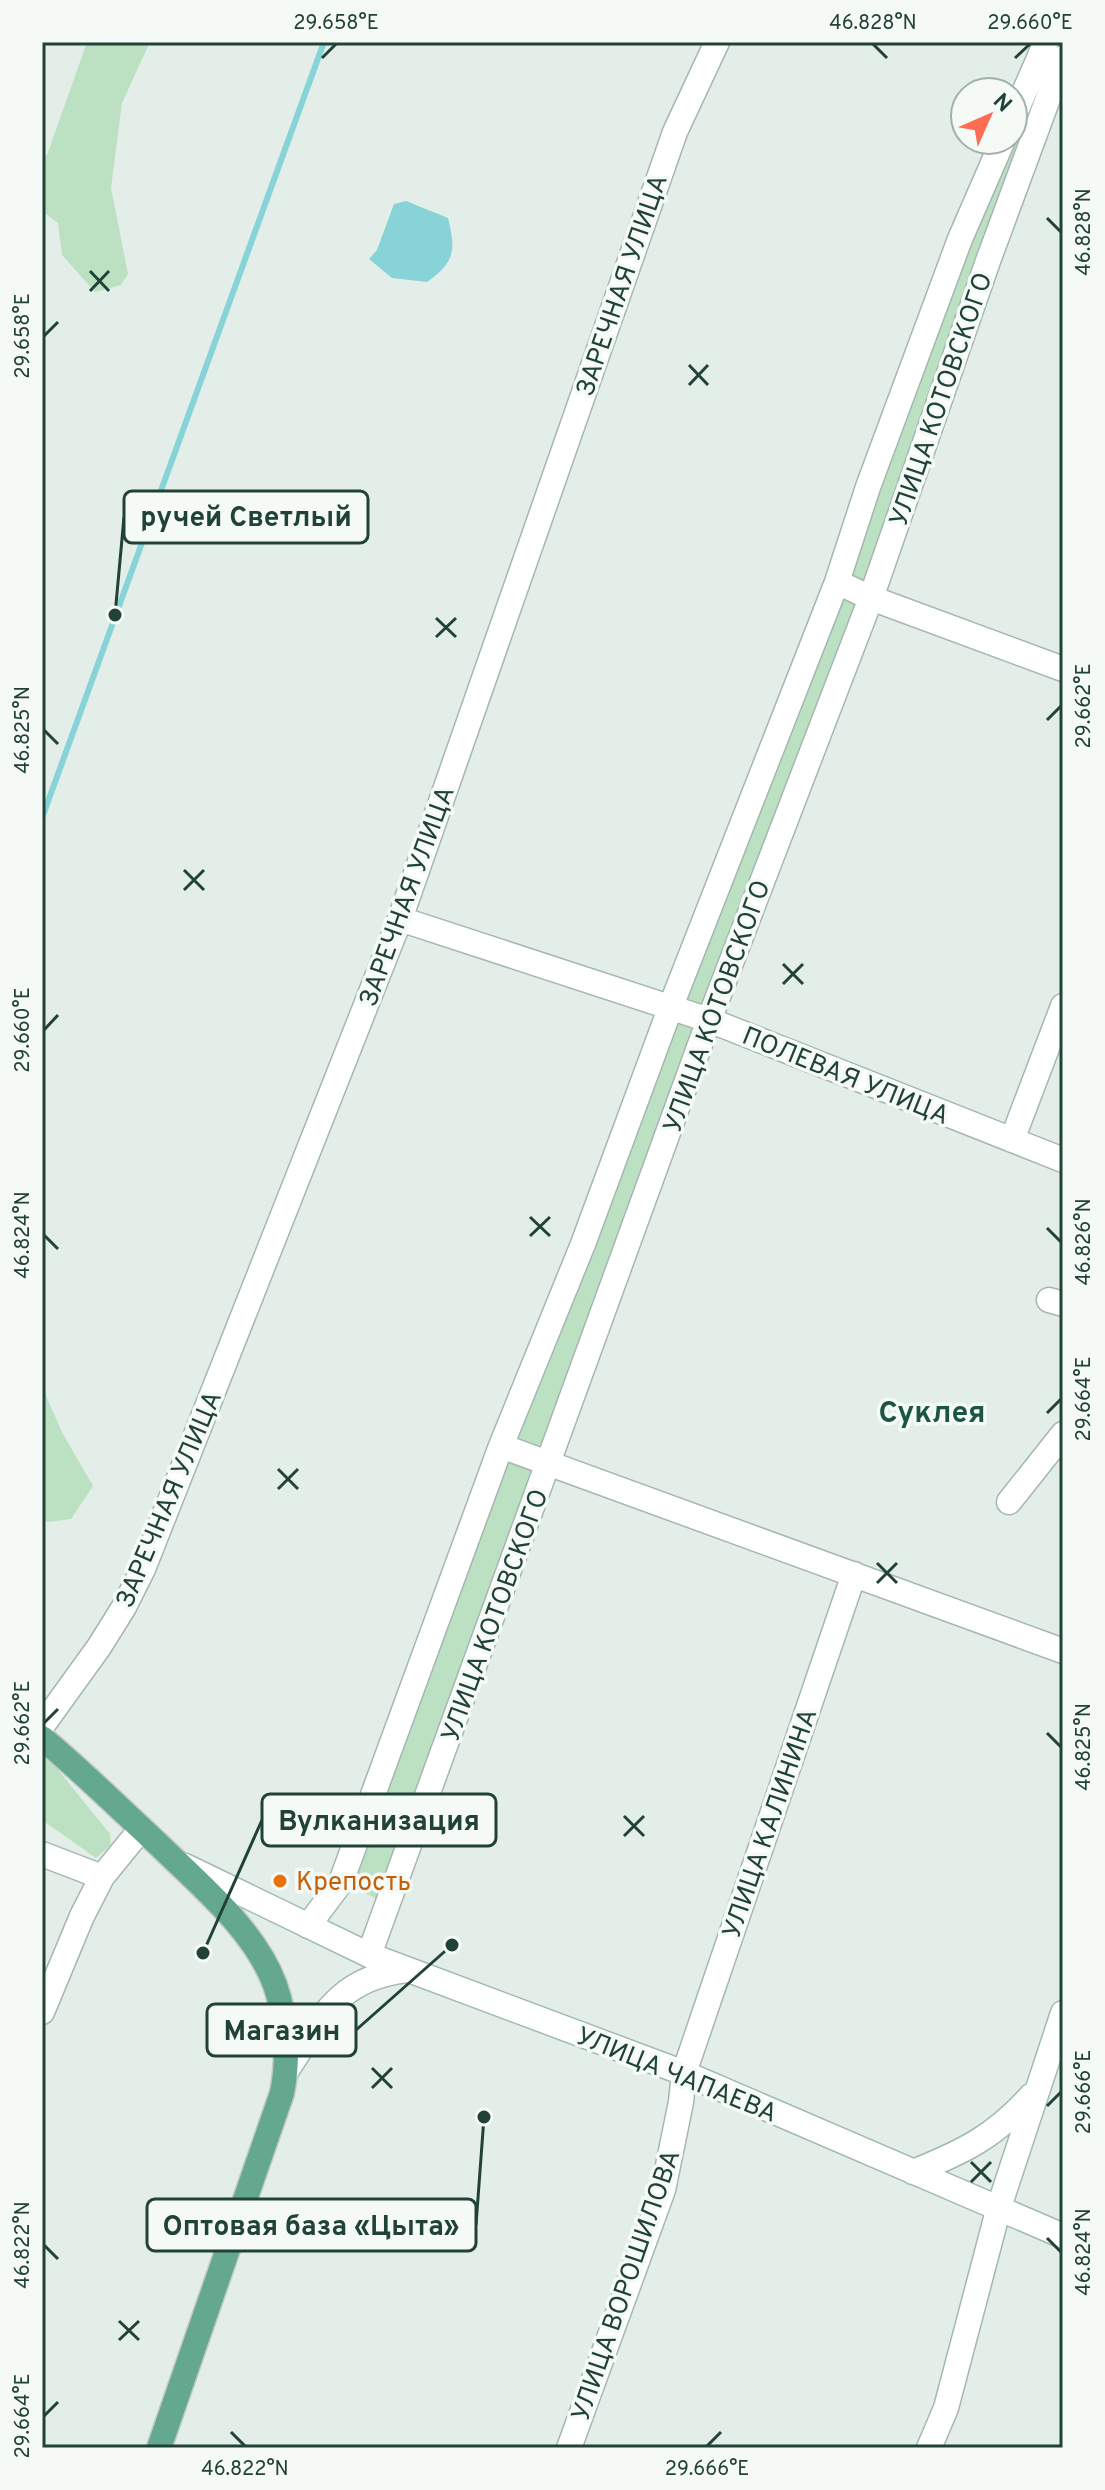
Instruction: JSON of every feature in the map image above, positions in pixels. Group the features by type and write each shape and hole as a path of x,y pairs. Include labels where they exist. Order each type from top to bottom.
{"main road":[{"path":"42,1738 95,1783 211,1895 264,1964 275,1985 283,2019 287,2070 282,2093 159,2448"}],"street":[{"name":"ЗАРЕЧНАЯ УЛИЦА","path":"42,1726 99,1647 143,1569 400,919 675,132 717,42"},
{"path":"1029,81 1046,42"},
{"name":"УЛИЦА КОТОВСКОГО","path":"361,1951 550,1462 709,1020 871,598 1063,57 1058,42"},
{"name":"УЛИЦА КОТОВСКОГО","path":"308,1926 341,1882 501,1446 583,1244 671,1006 837,582 868,487 960,239 996,156"},
{"path":"837,582 871,598 1063,669"},
{"name":"ПОЛЕВАЯ УЛИЦА","path":"400,919 671,1006 1063,1160"},
{"path":"1012,1140 1063,1006"},
{"path":"1009,1502 1063,1434"},
{"path":"501,1446 1063,1651"},
{"name":"УЛИЦА КАЛИНИНА","path":"684,2073 854,1574"},
{"path":"42,2012 82,1916 102,1877 141,1829"},
{"path":"42,1854 102,1877"},
{"name":"УЛИЦА ЧАПАЕВА","path":"175,1862 361,1951 684,2073 1063,2236"},
{"path":"287,2070 334,2003 350,1989 381,1973 407,1970"},
{"path":"929,2448 946,2408 999,2207 1063,2013"},
{"name":"УЛИЦА ВОРОШИЛОВА","path":"569,2448 663,2190 684,2073"},
{"path":"913,2172 972,2146 1011,2118 1038,2088"}],"green space":[{"path":"87,42 150,42 122,103 111,188 128,274 121,285 95,292 62,255 58,223 42,211 42,157 47,155"},
{"path":"1058,42 1063,57 1029,150 1029,91"},
{"path":"1006,156 1027,156 388,1904 341,1882 868,487"},
{"path":"42,1387 63,1434 93,1486 71,1519 47,1522 42,1518"},
{"path":"42,1750 110,1834 111,1845 96,1858 42,1820"}],"water":[{"path":"406,201 448,218 451,255 443,268 427,282 392,278 369,259 377,250 394,204"}],"waterway":[{"path":"42,818 324,42"}],"place":[{"name":"ручей Светлый","path":"115,615"},
{"name":"Крепость","path":"280,1881"},
{"name":"Магазин","path":"452,1945"},
{"name":"Вулканизация","path":"203,1953"},
{"name":"Оптовая база «Цыта»","path":"484,2117"}],"district":[{"name":"Суклея","path":"932,1412"}]}
